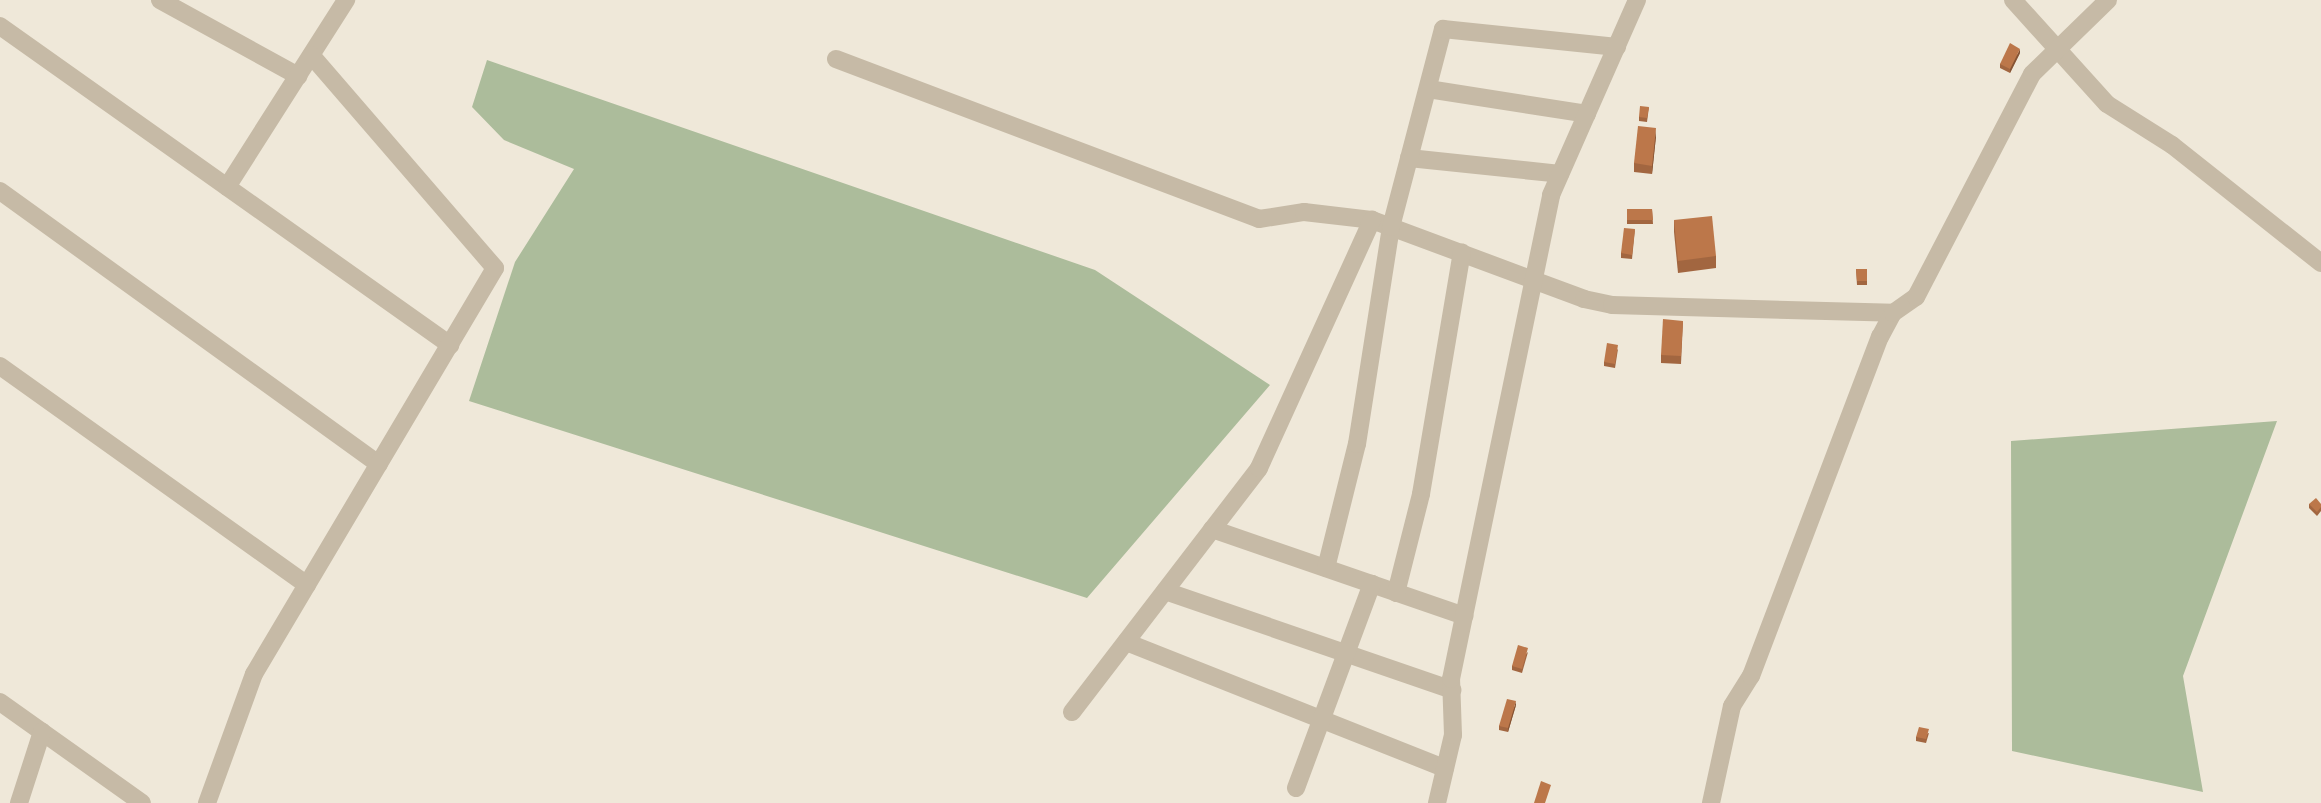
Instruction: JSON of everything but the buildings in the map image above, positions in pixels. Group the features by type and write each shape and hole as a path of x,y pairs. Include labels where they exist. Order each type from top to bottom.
{"street":[{"path":"160,0 298,76"},
{"path":"227,187 346,0"},
{"path":"1437,803 1453,735 1452,690 1464,616 1534,278 1560,174 1637,0"},
{"path":"2013,0 2062,51 2107,104 2172,145 2321,263"},
{"path":"1711,803 1732,706 1751,676 1893,313 1916,297 2032,74 2062,51 2108,0"},
{"path":"0,26 450,345"},
{"path":"1326,568 1357,444 1391,227 1443,29 1617,47"},
{"path":"207,803 254,674 495,268 311,55"},
{"path":"836,59 1259,219 1304,212 1372,220 1612,305 1893,313"},
{"path":"1428,89 1587,114"},
{"path":"1409,158 1560,174"},
{"path":"0,191 379,464"},
{"path":"1072,712 1259,468 1372,220"},
{"path":"1396,593 1421,495 1462,252"},
{"path":"0,366 307,586"},
{"path":"1212,529 1464,616"},
{"path":"1296,788 1372,584"},
{"path":"1165,591 1452,690"},
{"path":"1126,642 1446,768"},
{"path":"0,702 142,803"},
{"path":"19,803 42,732"}],"green space":[{"path":"487,60 1095,270 1270,385 1087,598 469,401 515,262 574,169 504,140 472,107"},
{"path":"2277,421 2183,676 2203,792 2012,751 2011,441"}]}
